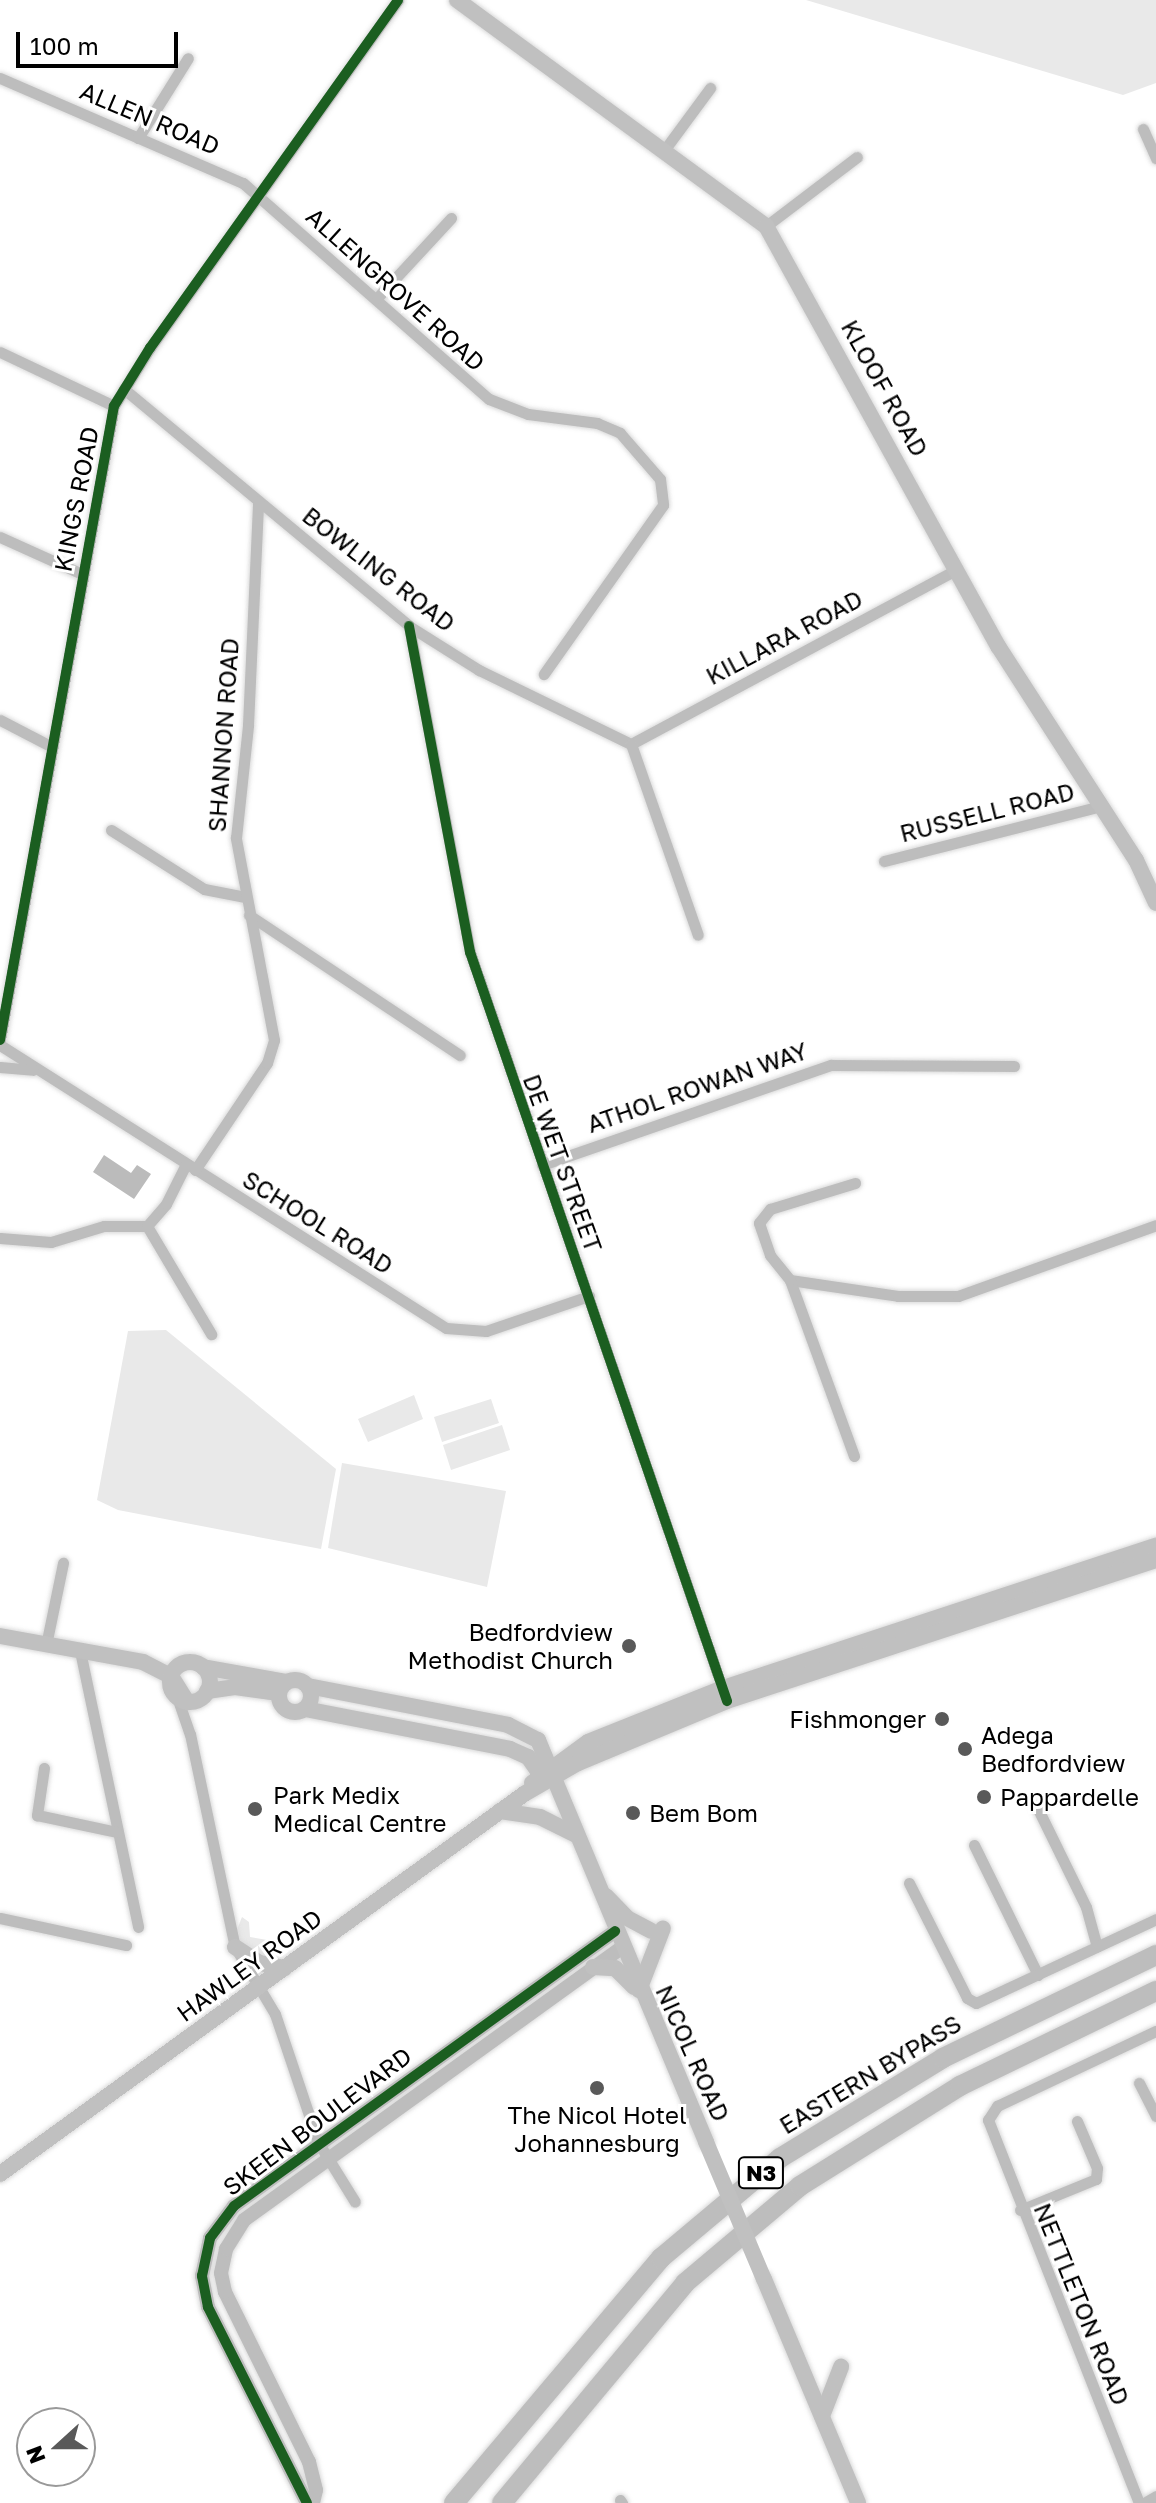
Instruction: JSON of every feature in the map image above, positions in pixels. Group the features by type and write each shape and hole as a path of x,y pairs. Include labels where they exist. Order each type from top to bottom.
{"highway":[{"name":"EASTERN BYPASS","path":"454,2503 661,2258 780,2158 943,2058 1156,1955"},
{"name":"N3","path":"502,2503 685,2283 800,2186 960,2086 1156,1991"}],"main road":[{"name":"KLOOF ROAD","path":"457,0 665,149 766,226 998,646 1136,860 1156,903"},
{"path":"1085,1578 1156,1546"},
{"path":"282,1688 284,1709 305,1709 520,1752 548,1774 574,1758 725,1695 1085,1578 1156,1560"},
{"path":"725,1695 796,1678 946,1622"},
{"path":"0,1636 132,1658 178,1685"},
{"path":"106,1655 178,1685 207,1691 235,1687 282,1688 299,1680 308,1686 492,1723 538,1740 574,1758"},
{"path":"178,1685 203,1667"},
{"path":"203,1667 282,1688"},
{"path":"203,1667 209,1676 207,1691"},
{"path":"305,1709 311,1696 308,1686"},
{"path":"488,1745 492,1723"},
{"name":"NICOL ROAD","path":"538,1740 548,1774 563,1798 621,1948 858,2503"},
{"name":"HAWLEY ROAD","path":"0,2174 548,1774"},
{"path":"500,1811 529,1813 576,1835"},
{"path":"599,1889 627,1918 657,1929 641,1994"},
{"path":"235,1947 260,1963 284,1968"},
{"path":"593,1967 615,1968 641,1994"},
{"path":"822,2416 841,2367"}],"street":[{"name":"KINGS ROAD","path":"0,1043 4,999 114,406 398,0"},
{"path":"138,138 188,58"},
{"name":"ALLEN ROAD","path":"0,78 228,176 261,196 276,210"},
{"path":"665,149 710,88"},
{"path":"1143,129 1156,158"},
{"path":"766,226 857,157"},
{"name":"ALLENGROVE ROAD","path":"276,210 377,298 473,389 528,414 616,429 660,479 663,505 544,674"},
{"path":"377,298 451,218"},
{"path":"0,352 114,406"},
{"name":"BOWLING ROAD","path":"124,389 409,626 479,670 631,744"},
{"name":"SHANNON ROAD","path":"147,1226 166,1204 273,1047 236,838 248,725 258,501"},
{"path":"0,537 82,574"},
{"name":"KILLARA ROAD","path":"631,744 957,569"},
{"name":"DE WET STREET","path":"409,626 470,952 725,1695"},
{"path":"0,720 52,747"},
{"path":"631,744 698,935"},
{"name":"RUSSELL ROAD","path":"884,861 1101,806"},
{"path":"111,830 204,889 245,897"},
{"path":"249,915 460,1055"},
{"name":"SCHOOL ROAD","path":"0,1043 190,1167 454,1331 486,1331 589,1296"},
{"name":"ATHOL ROWAN WAY","path":"542,1165 831,1065 1014,1066"},
{"name":"SCHOOL ROAD","path":"0,1067 41,1072"},
{"path":"854,1456 790,1280 766,1247 760,1217 855,1183"},
{"path":"790,1280 898,1296 958,1296 1156,1225"},
{"path":"0,1238 51,1242 104,1226 147,1226 211,1334"},
{"path":"46,1645 63,1563"},
{"path":"80,1651 138,1927"},
{"path":"178,1685 235,1947 275,2014 318,2142 355,2202"},
{"path":"44,1768 37,1815 116,1832"},
{"path":"1037,1807 1086,1907 1097,1947"},
{"path":"974,1845 1038,1975"},
{"path":"909,1883 971,2002 1038,1975 1156,1919"},
{"path":"0,1918 126,1945"},
{"name":"SKEEN BOULEVARD","path":"307,2503 280,2443 203,2293 204,2251 234,2206 318,2142 615,1931"},
{"name":"SKEEN BOULEVARD","path":"313,2503 315,2477 225,2292 221,2273 226,2249 244,2220 621,1948"},
{"name":"NETTLETON ROAD","path":"1142,2503 1020,2210 988,2120 997,2106 1155,2033"},
{"path":"414,2073 432,2084"},
{"path":"1139,2083 1156,2116"},
{"path":"1020,2210 1096,2179 1097,2168 1077,2121"},
{"path":"233,2355 249,2346"},
{"path":"280,2443 295,2436"},
{"path":"1142,2503 1156,2496"}],"shaded area":[{"path":"806,0 1156,0 1156,83 1123,95"},
{"path":"104,1155 131,1173 137,1165 151,1174 134,1199 93,1172"},
{"path":"166,1330 336,1469 321,1549 118,1510 97,1500 128,1331"},
{"path":"414,1395 423,1419 368,1442 358,1419"},
{"path":"491,1399 499,1423 442,1442 434,1417"},
{"path":"502,1425 510,1450 451,1470 443,1445"},
{"path":"342,1463 506,1491 487,1587 328,1548"},
{"path":"242,1917 249,1922 250,1937 279,1942 266,1963 239,1942 236,1932"}],"cycle path":[{"path":"0,1040 114,406 150,348 398,0"},
{"path":"409,626 470,952 727,1701"},
{"path":"307,2503 208,2307 202,2276 210,2238 234,2206 615,1931"}],"place":[{"name":"Bedfordview Methodist Church","path":"629,1646"},
{"name":"Fishmonger","path":"942,1719"},
{"name":"Adega Bedfordview","path":"965,1749"},
{"name":"Pappardelle","path":"984,1797"},
{"name":"Park Medix Medical Centre","path":"255,1809"},
{"name":"Bem Bom","path":"633,1813"},
{"name":"The Nicol Hotel Johannesburg","path":"597,2088"}]}
